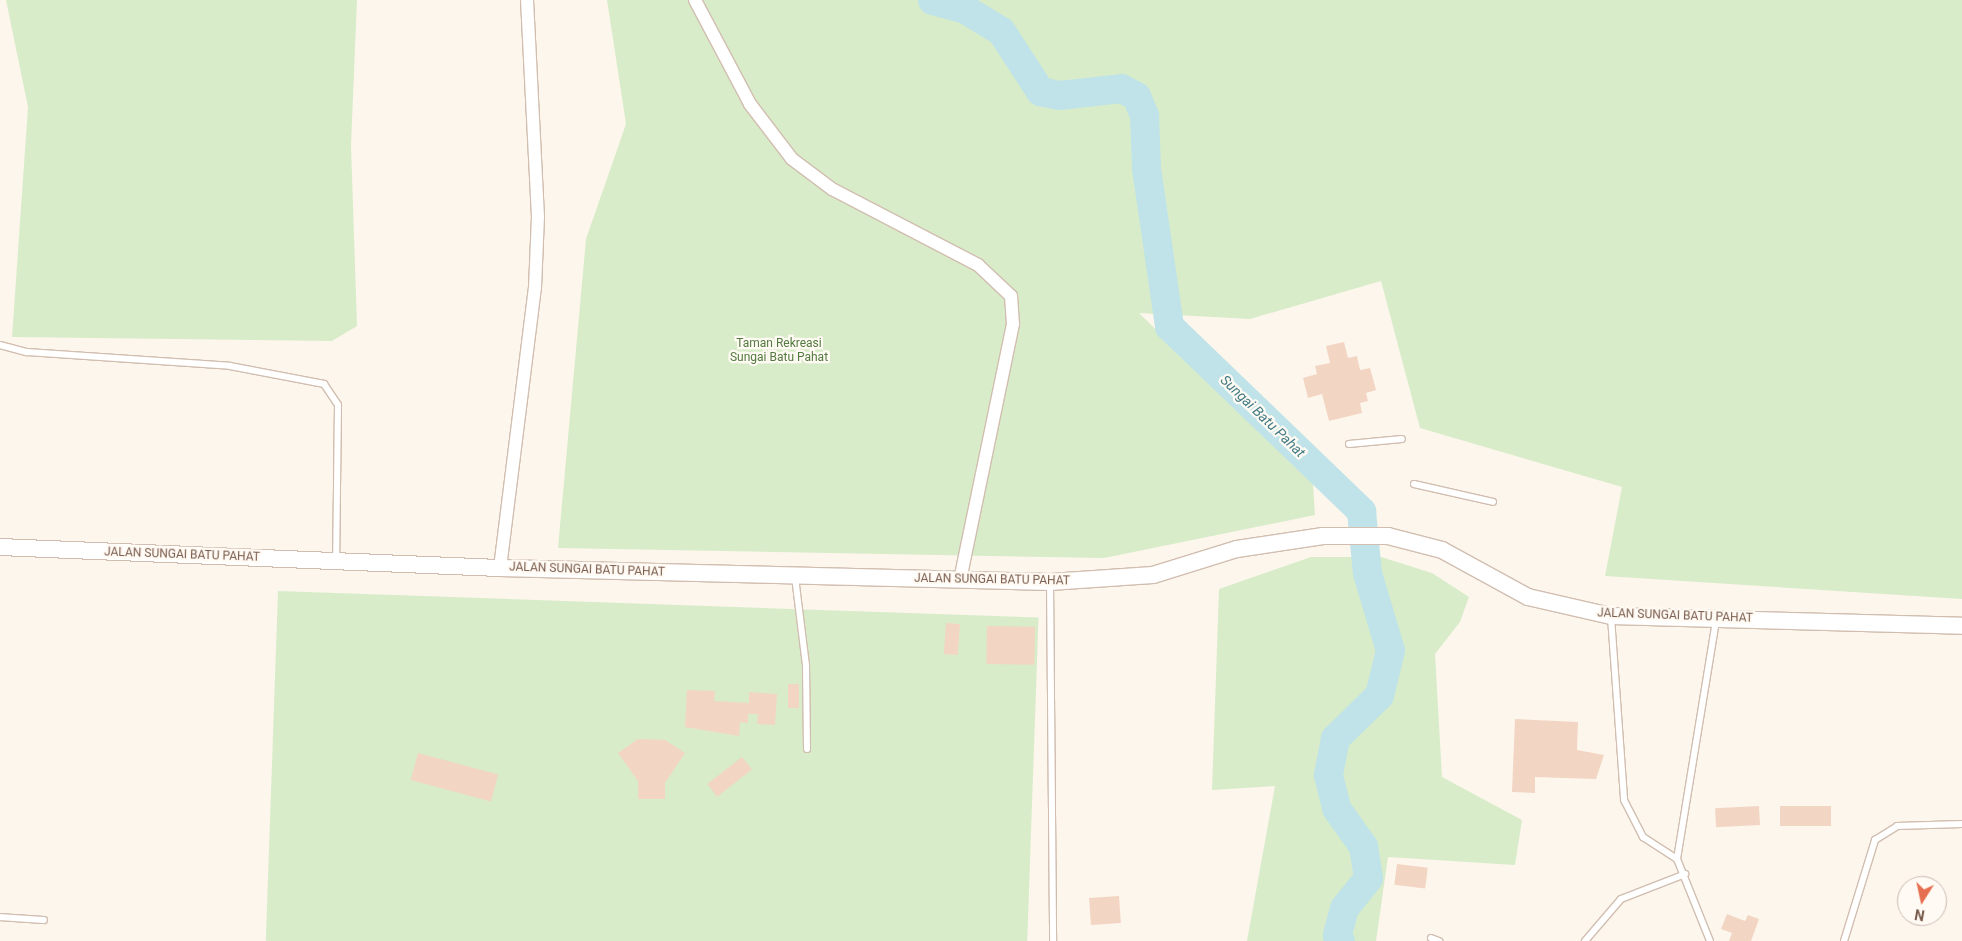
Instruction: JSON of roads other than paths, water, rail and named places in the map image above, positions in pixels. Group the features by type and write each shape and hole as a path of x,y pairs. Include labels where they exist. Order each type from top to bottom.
{"street":[{"path":"500,568 538,226 527,0"},
{"path":"696,0 750,104 792,159 832,189 978,265 1011,296 1013,324 960,580"},
{"name":"JALAN SUNGAI BATU PAHAT","path":"0,547 500,568 1050,582 1153,575 1237,549 1323,536 1388,536 1442,550 1528,597 1611,616 1962,626"}],"lane":[{"path":"0,345 27,352 230,366 324,384 338,405 336,561"},
{"path":"1349,444 1402,439"},
{"path":"1414,484 1493,502"},
{"path":"794,576 806,665 807,749"},
{"path":"1050,582 1053,941"},
{"path":"1611,616 1624,800 1644,837 1677,859 1685,874 1692,904 1707,927 1710,941"},
{"path":"1677,859 1716,618"},
{"path":"1844,941 1875,840 1897,826 1962,824"},
{"path":"1585,941 1621,899 1685,874"},
{"path":"0,917 44,920"},
{"path":"1431,938 1439,941"}],"waterway":[{"name":"Sungai Batu Pahat","path":"932,0 965,9 1001,31 1040,91 1059,95 1121,88 1136,96 1144,115 1146,168 1169,326 1361,511 1367,573 1390,650 1379,695 1335,738 1328,775 1336,808 1363,846 1368,878 1344,908 1337,935 1340,941"}],"park label":[{"name":"Taman Rekreasi Sungai Batu Pahat","path":"779,351"}]}
